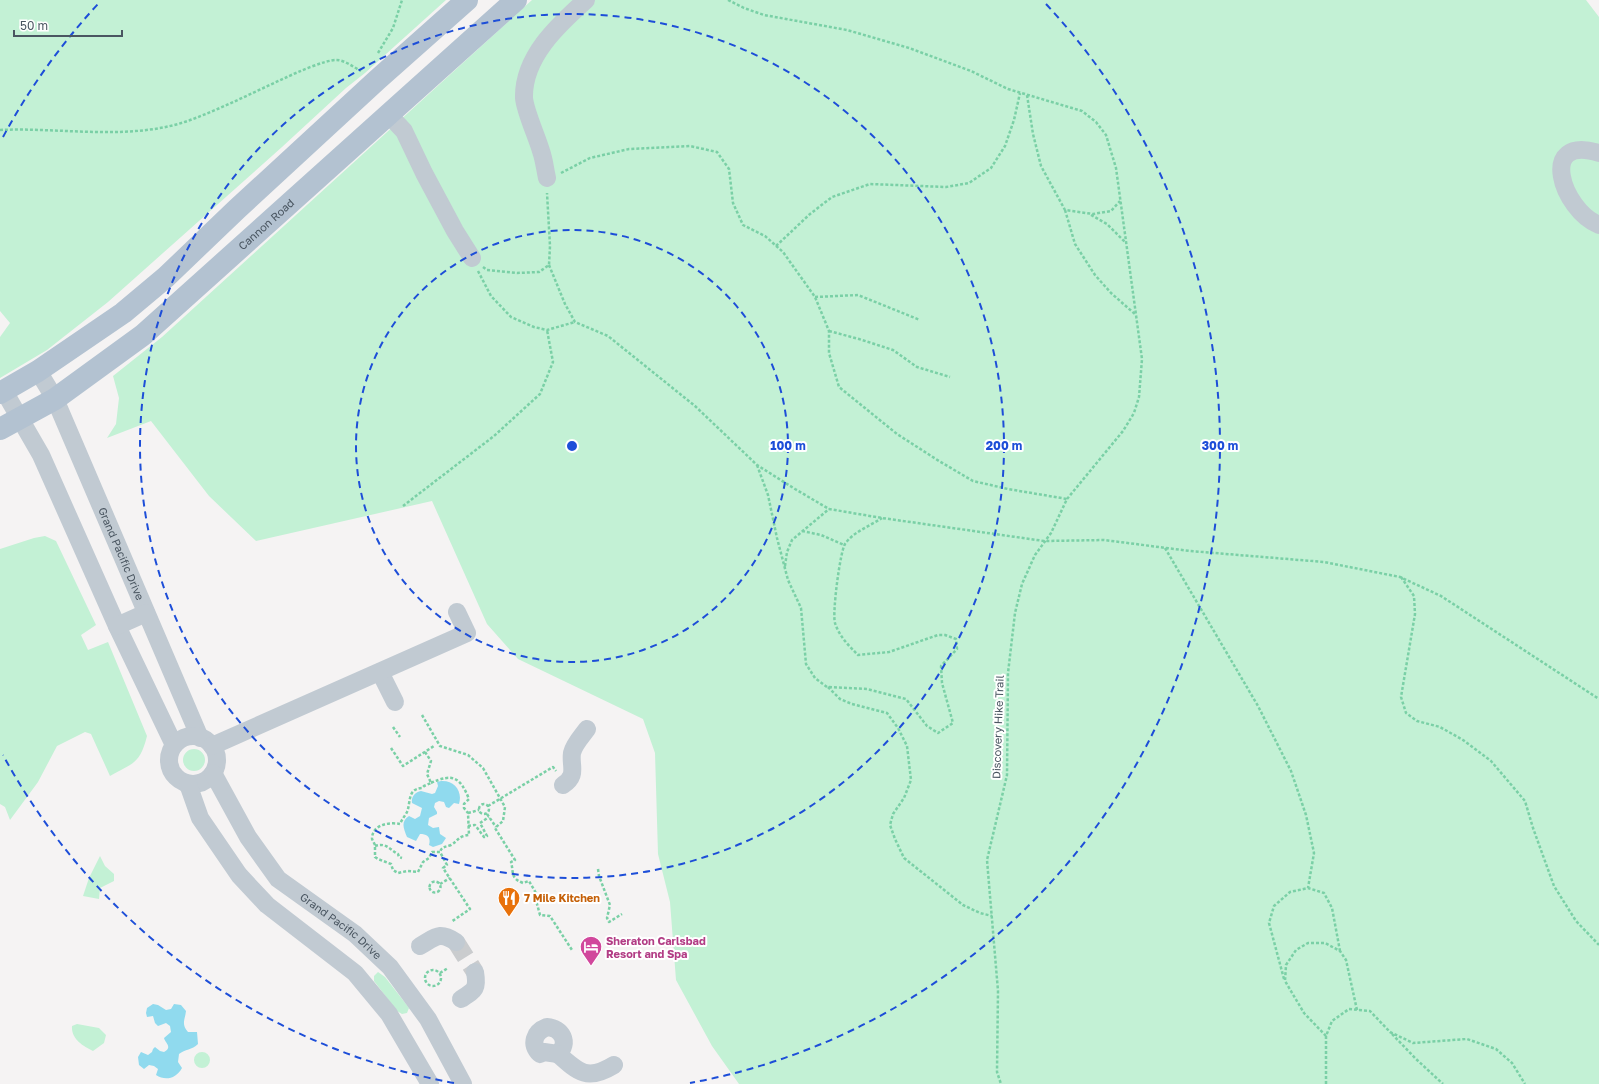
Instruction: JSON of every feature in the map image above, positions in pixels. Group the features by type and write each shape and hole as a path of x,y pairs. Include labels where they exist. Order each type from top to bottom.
{"main road":[{"path":"2,392 38,371 123,313 160,282 242,204 467,0"},
{"name":"Cannon Road","path":"0,429 55,399 143,335 516,0"}],"street":[{"path":"547,178 542,153 524,99 526,80 535,54 566,18 586,0"},
{"path":"389,115 404,131 455,231 472,258"},
{"path":"1599,153 1586,150 1571,152 1564,160 1561,171 1563,184 1572,203 1589,220 1599,225"},
{"name":"Grand Pacific Drive","path":"38,371 55,399 146,613 206,742"},
{"path":"2,392 20,418 41,455 118,626 174,745"},
{"path":"206,742 380,672 467,633 457,612"},
{"path":"118,626 146,613"},
{"path":"380,672 395,702"},
{"path":"560,779 568,782 573,773 572,753 578,741 588,729"},
{"path":"186,737 206,742 216,752 217,759 213,773 203,782 188,784 177,778 170,768 169,757 174,745 186,737"},
{"name":"Grand Pacific Drive","path":"213,773 248,837 278,879 355,934 390,967 428,1019 463,1084"},
{"path":"188,784 200,818 242,878 267,905 352,971 389,1014 430,1084"},
{"path":"242,878 265,860"},
{"path":"420,946 435,937 445,936 456,942"},
{"path":"352,971 374,951"},
{"path":"462,998 473,991 477,984 475,972"},
{"path":"558,1054 582,1073 593,1074 603,1072 614,1065"}],"path":[{"path":"377,55 392,28 402,0"},
{"name":"Discovery Hike Trail","path":"728,0 744,8 764,15 847,30 909,48 971,71 1008,89 1082,111 1096,122 1106,135 1116,168 1142,359 1139,397 1134,413 1123,431 1067,499 1051,533 1034,555 1022,584 1015,613 1008,673 1007,775 987,860 998,991 997,1072 1001,1084"},
{"path":"0,130 30,128 107,132 153,130 192,120 305,69 336,60 346,62 377,80"},
{"path":"776,246 810,214 832,197 870,184 946,187 969,183 991,168 1005,146 1014,120 1020,93"},
{"path":"1027,95 1033,134 1041,166 1065,210 1075,244 1095,275 1110,293 1136,315"},
{"path":"1067,499 1008,489 973,481 897,434 839,387 829,353 829,331 815,297 783,252 765,236 743,225 733,203 729,169 717,152 690,146 629,149 590,158 560,174 547,178 547,224 550,246 549,265 565,304 575,322 608,336 695,406 757,465 829,509 1044,542 1104,540 1165,548 1324,562 1400,577 1441,596 1599,699"},
{"path":"1065,210 1093,214 1111,211 1120,200"},
{"path":"1088,213 1107,224 1126,243"},
{"path":"472,258 487,270 517,273 539,272 549,265"},
{"path":"472,258 491,296 511,317 534,327 547,330 575,322"},
{"path":"815,297 858,295 920,320"},
{"path":"403,506 494,436 540,394 553,362 547,330"},
{"path":"829,331 859,338 893,350 917,367 950,377"},
{"path":"757,465 768,495 788,580 801,608 806,664 814,678 840,699 852,704 887,713 898,728 907,746 911,780 904,798 893,814 890,826 904,858 963,905 980,913 992,916"},
{"path":"785,569 787,552 792,540 829,509"},
{"path":"827,687 867,689 906,699 927,726 938,734 953,723 942,683 941,666 957,649 956,639 945,635 938,635 888,652 858,655 843,639 835,622 836,592 844,545 856,534 882,518"},
{"path":"802,531 821,535 844,545"},
{"path":"1165,548 1258,706 1291,771 1306,815 1314,853 1308,888"},
{"path":"1400,577 1414,596 1415,614 1401,697 1406,713 1417,721 1440,727 1463,740 1491,761 1525,801 1554,886 1576,921 1599,945"},
{"path":"422,714 442,748 460,751 476,761 483,768 505,807 503,821 496,827"},
{"path":"393,727 400,737"},
{"path":"391,748 403,766 434,746"},
{"path":"425,752 431,762 427,774 431,783"},
{"path":"468,812 479,810 482,805 488,806 553,767 560,779"},
{"path":"444,777 456,780 461,784 468,799 464,804 464,808 468,812 468,835 462,836 450,845 443,847 440,852 432,852 429,858 423,862 418,872 407,871 398,873 393,870 391,864 375,857 375,846 372,839 374,831 386,824 391,822 400,824 406,814 410,794 414,790 422,788 444,777"},
{"path":"487,814 489,811 488,806"},
{"path":"479,810 482,814 487,814 515,860 511,862 514,878 523,884 529,881 540,900 537,904 540,915 550,916 572,950"},
{"path":"468,826 475,824 484,838 487,836 480,823 489,817"},
{"path":"375,846 384,844 392,851 397,853 400,858 402,858"},
{"path":"440,852 447,865 443,868 470,909 451,923"},
{"path":"598,869 599,876 610,905 607,918 610,922 622,914"},
{"path":"440,884 436,881 431,882 429,886 430,890 434,893 438,892 440,884 450,878"},
{"path":"1326,1036 1304,1013 1285,981 1269,924 1274,906 1290,892 1308,888 1324,893 1332,908 1340,951 1346,960 1357,1010"},
{"path":"1285,981 1286,965 1296,950 1308,943 1326,943 1340,951"},
{"path":"440,973 448,968"},
{"path":"430,970 436,970 440,973 441,980 438,984 430,985 426,982 426,974 430,970"},
{"path":"1326,1084 1326,1036 1332,1021 1349,1009 1370,1011 1416,1059 1443,1084"},
{"path":"1390,1032 1413,1043 1467,1039 1496,1049 1512,1063 1525,1084"}],"green space":[{"path":"0,0 446,0 108,302 47,350 0,378 0,337 10,323 0,311"},
{"path":"532,0 1586,0 1599,17 1599,1084 739,1084 712,1046 676,980 670,902 658,854 655,753 643,719 518,659 487,624 432,501 256,541 209,496 151,421 107,438 116,424 119,398 113,376 162,337"},
{"path":"45,536 56,541 96,625 81,635 88,650 108,642 147,736 142,752 138,758 130,765 110,776 91,734 85,732 57,746 38,782 10,820 5,807 0,804 0,549"},
{"path":"194,749 202,752 205,760 202,768 194,771 186,768 183,760 186,752"},
{"path":"100,856 105,866 114,874 114,881 100,888 99,899 83,896 89,878"},
{"path":"378,972 385,977 409,1008 407,1013 402,1014 397,1011 374,981 374,976"},
{"path":"77,1024 99,1028 106,1035 104,1043 93,1051 78,1042 72,1031 72,1026"},
{"path":"199,1052 205,1052 210,1057 208,1066 205,1068 199,1068 194,1063 194,1057"}],"water":[{"path":"437,782 450,782 453,784 460,795 460,799 459,804 454,803 449,808 446,807 444,802 439,801 435,803 434,807 437,814 429,818 428,825 433,828 439,827 440,834 446,838 442,844 433,847 429,845 429,838 425,835 420,834 416,841 407,837 404,828 404,821 409,816 415,819 420,816 422,808 412,803 414,795 421,791 432,794 435,793 438,786"},
{"path":"153,1004 166,1010 171,1009 174,1004 181,1005 186,1011 184,1022 186,1029 188,1032 197,1032 198,1044 179,1054 178,1062 182,1068 174,1077 159,1077 156,1075 158,1069 154,1066 149,1065 144,1069 139,1065 138,1057 141,1052 148,1055 155,1047 164,1052 168,1048 164,1038 171,1032 170,1026 166,1023 158,1026 155,1023 153,1016 147,1017 147,1008"}],"tunnel":[{"path":"456,942 475,972"}],"place":[{"name":"7 Mile Kitchen","path":"509,918"},
{"name":"Sheraton Carlsbad Resort and Spa","path":"591,966"}]}
